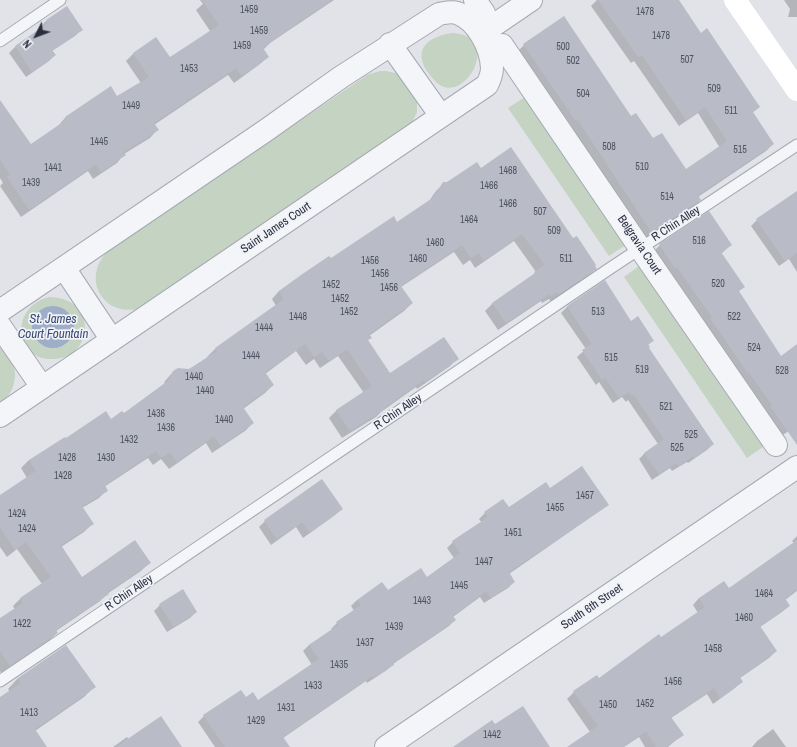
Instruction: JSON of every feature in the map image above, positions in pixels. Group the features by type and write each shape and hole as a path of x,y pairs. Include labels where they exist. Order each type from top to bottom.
{"street":[{"path":"480,16 531,0"},
{"path":"735,0 797,90"},
{"name":"Saint James Court","path":"0,311 390,44 439,14 451,12 463,16 474,25 480,16"},
{"name":"Saint James Court","path":"0,416 487,85 491,77 492,67 480,16"},
{"path":"390,44 441,116"},
{"name":"Belgravia Court","path":"502,45 776,445"},
{"path":"64,268 112,340"},
{"path":"0,326 42,388"},
{"name":"South 6th Street","path":"386,747 797,467"}],"lane":[{"path":"0,41 60,0"},
{"name":"R Chin Alley","path":"0,681 640,248 797,145"}],"green space":[{"path":"452,33 468,37 476,46 477,57 474,69 466,80 456,86 445,87 434,80 427,71 423,63 422,56 423,49 426,44 441,35"},
{"path":"380,71 399,74 417,99 417,112 412,123 142,308 128,310 117,308 107,302 100,294 96,284 96,273 100,262 108,251 367,75"},
{"path":"531,93 632,241 609,256 508,108"},
{"path":"646,261 770,442 747,458 624,277"},
{"path":"49,297 65,300 76,306 83,316 85,327 83,338 78,348 68,355 55,359 41,358 30,352 24,343 21,332 22,321 27,311 36,302"},
{"path":"0,348 12,361 15,376 11,391 0,404"}],"water":[{"name":"St. James Court Fountain","path":"49,306 57,306 65,309 71,315 74,327 71,339 65,345 57,348 49,348 41,345 35,339 32,331 32,323 35,315 41,309"}],"building":[{"path":"202,0 332,0 263,48 269,57 242,76 236,68 154,123 159,130 124,152 126,155 101,172 96,164 29,210 7,177 10,175 0,159 0,100 31,144 66,120 65,117 111,86 117,96 149,77 133,53 156,37 170,57 219,25"},
{"path":"598,0 679,0 701,33 707,28 760,107 753,112 774,144 698,195 701,200 652,233 578,120 576,121 523,44 564,16 631,116 636,113 653,138 662,133 686,169 727,141 705,107 686,120 642,55 638,57"},
{"path":"67,6 83,30 52,50 56,55 32,72 15,46 48,23 46,20"},
{"path":"511,147 573,238 577,236 596,265 595,266 597,269 559,294 557,292 551,296 549,294 506,323 492,303 545,265 522,234 484,261 479,253 471,258 462,245 401,286 413,303 369,334 372,338 368,340 390,373 444,337 459,359 425,382 424,380 384,408 385,409 350,431 336,410 372,386 347,349 329,361 322,352 314,357 305,344 265,372 274,385 243,407 254,423 221,446 214,436 177,462 170,452 161,458 156,451 105,485 108,491 82,506 94,524 61,545 82,577 135,540 151,563 108,592 109,594 56,630 58,633 10,666 0,651 0,618 23,603 20,598 51,577 26,542 15,550 0,527 0,495 36,471 29,460 65,437 66,438 106,411 111,419 122,411 124,413 169,380 173,371 178,368 189,369 217,351 215,348 284,299 279,291 301,275 329,256 331,258 394,216 397,222 434,197 443,182 447,182 477,162 481,168"},
{"path":"797,191 797,253 785,261 756,219"},
{"path":"709,211 732,245 721,252 745,287 739,291 781,356 797,344 797,445 770,406 772,405 748,371 747,372 710,318 712,317 659,244"},
{"path":"605,280 631,321 638,316 654,341 648,344 650,347 649,348 714,444 694,458 693,456 679,466 676,463 659,474 644,453 664,439 634,395 632,396 629,392 619,398 605,377 602,380 582,350 592,344 567,306"},
{"path":"582,466 609,505 509,572 515,582 491,598 486,591 453,616 456,620 393,663 394,665 373,678 372,676 283,737 290,747 225,747 203,715 241,690 246,697 253,692 258,700 319,659 309,645 338,625 336,622 361,605 357,600 382,582 388,590 421,568 427,577 460,553 452,541 488,517 484,512 503,499 509,507 546,482 550,488"},
{"path":"322,479 343,509 310,533 302,522 277,539 264,520"},
{"path":"797,540 797,590 785,598 790,606 760,626 777,651 740,677 743,682 720,698 714,688 671,717 684,735 666,747 656,747 646,731 623,747 567,747 598,726 573,691 597,675 599,678 659,634 661,637 705,607 699,598 724,581 729,588"},
{"path":"183,589 197,612 174,627 159,604"},
{"path":"66,645 96,687 35,729 47,747 0,747 0,697 21,683 18,678"},
{"path":"523,706 550,747 453,747 492,720 495,724"},
{"path":"161,716 182,747 116,747"}]}
